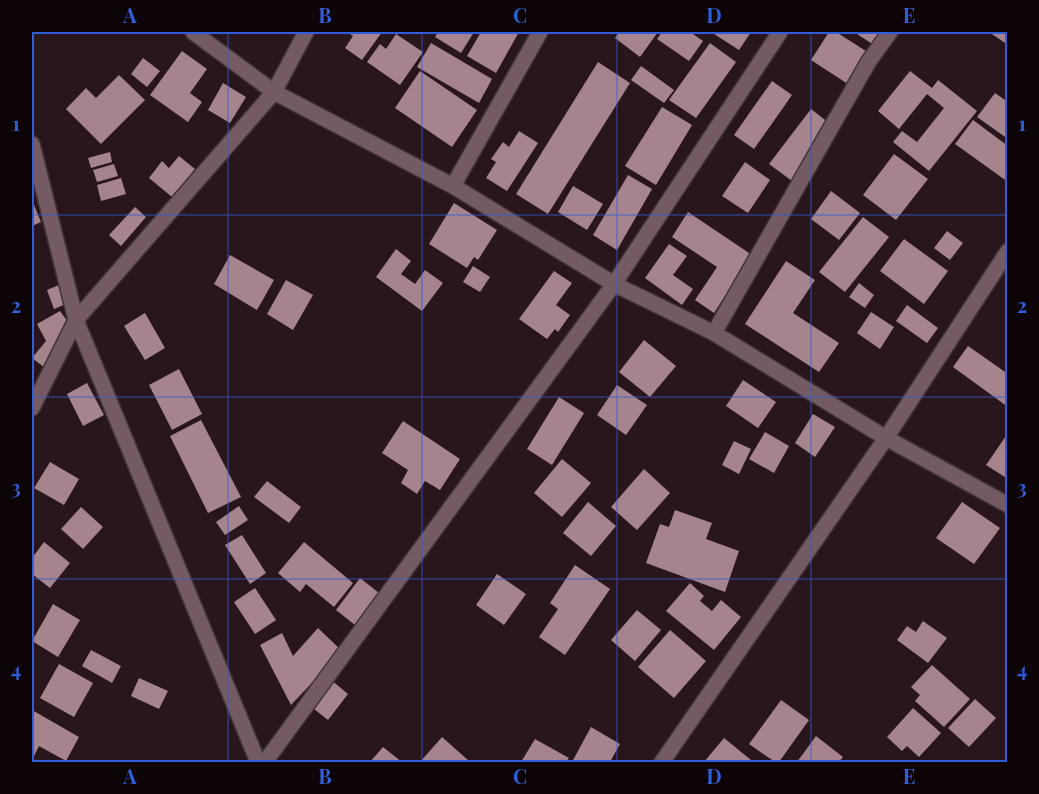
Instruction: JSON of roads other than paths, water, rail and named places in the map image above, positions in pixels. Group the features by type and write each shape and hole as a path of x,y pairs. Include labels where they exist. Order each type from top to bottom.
{"street":[{"path":"193,32 274,92 453,186 614,284 714,333 886,438 1008,505"},
{"path":"32,408 76,320 274,92 306,32"},
{"path":"453,186 540,32"},
{"path":"266,762 614,284 780,32"},
{"path":"714,333 869,62 890,32"},
{"path":"32,144 76,320 258,762"},
{"path":"662,762 886,438 1008,251"}]}
